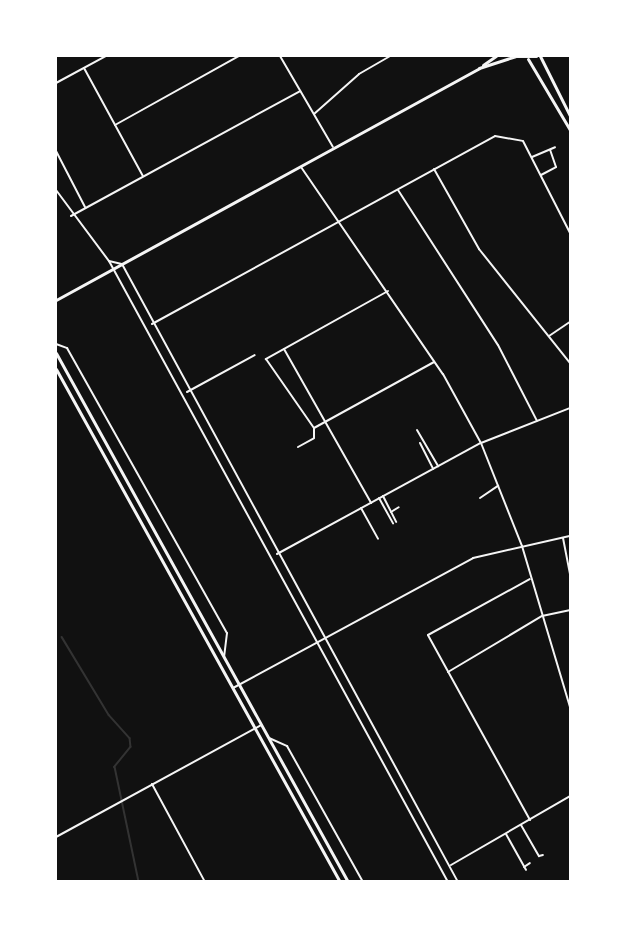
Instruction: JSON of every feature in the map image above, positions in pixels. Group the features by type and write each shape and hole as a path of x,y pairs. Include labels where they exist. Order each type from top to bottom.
{"main road":[{"path":"56,300 479,68 496,56"},
{"path":"479,68 515,56 528,59 538,56 570,116"},
{"path":"528,59 570,130"},
{"path":"56,353 348,882"},
{"path":"56,369 340,882"}],"street":[{"path":"56,83 106,56"},
{"path":"115,125 239,56"},
{"path":"280,56 333,147"},
{"path":"314,114 359,74 390,56"},
{"path":"84,68 143,177"},
{"path":"70,217 300,91"},
{"path":"152,324 397,189 506,134 523,141 570,233"},
{"path":"532,157 555,147"},
{"path":"541,175 556,167 550,150"},
{"path":"56,151 86,208"},
{"path":"300,165 337,223 388,291 435,362 481,443 522,546 570,707"},
{"path":"434,170 479,249 570,363"},
{"path":"397,189 498,345 537,421"},
{"path":"56,190 70,217 109,261 111,269 448,882"},
{"path":"109,261 122,264 187,392 458,882"},
{"path":"298,447 313,440 314,428 266,359 388,291"},
{"path":"549,336 570,322"},
{"path":"56,344 67,348 227,633 224,658"},
{"path":"284,350 371,503"},
{"path":"187,392 255,355"},
{"path":"314,428 435,362"},
{"path":"277,554 481,443 570,408"},
{"path":"417,430 438,466"},
{"path":"420,443 434,469"},
{"path":"480,498 498,486"},
{"path":"381,497 391,512 395,522 381,497"},
{"path":"391,512 399,507"},
{"path":"361,508 378,539"},
{"path":"233,688 465,562 522,546 570,536"},
{"path":"563,538 570,573"},
{"path":"530,820 448,672 428,631 531,578"},
{"path":"448,672 542,616 570,610"},
{"path":"56,837 261,725"},
{"path":"269,738 287,746 363,882"},
{"path":"152,784 205,882"},
{"path":"449,866 570,796"},
{"path":"521,825 538,856 543,855"},
{"path":"506,834 525,868 530,863"}],"waterway":[{"path":"62,637 109,715 130,738 131,747 115,767 139,882"}]}
